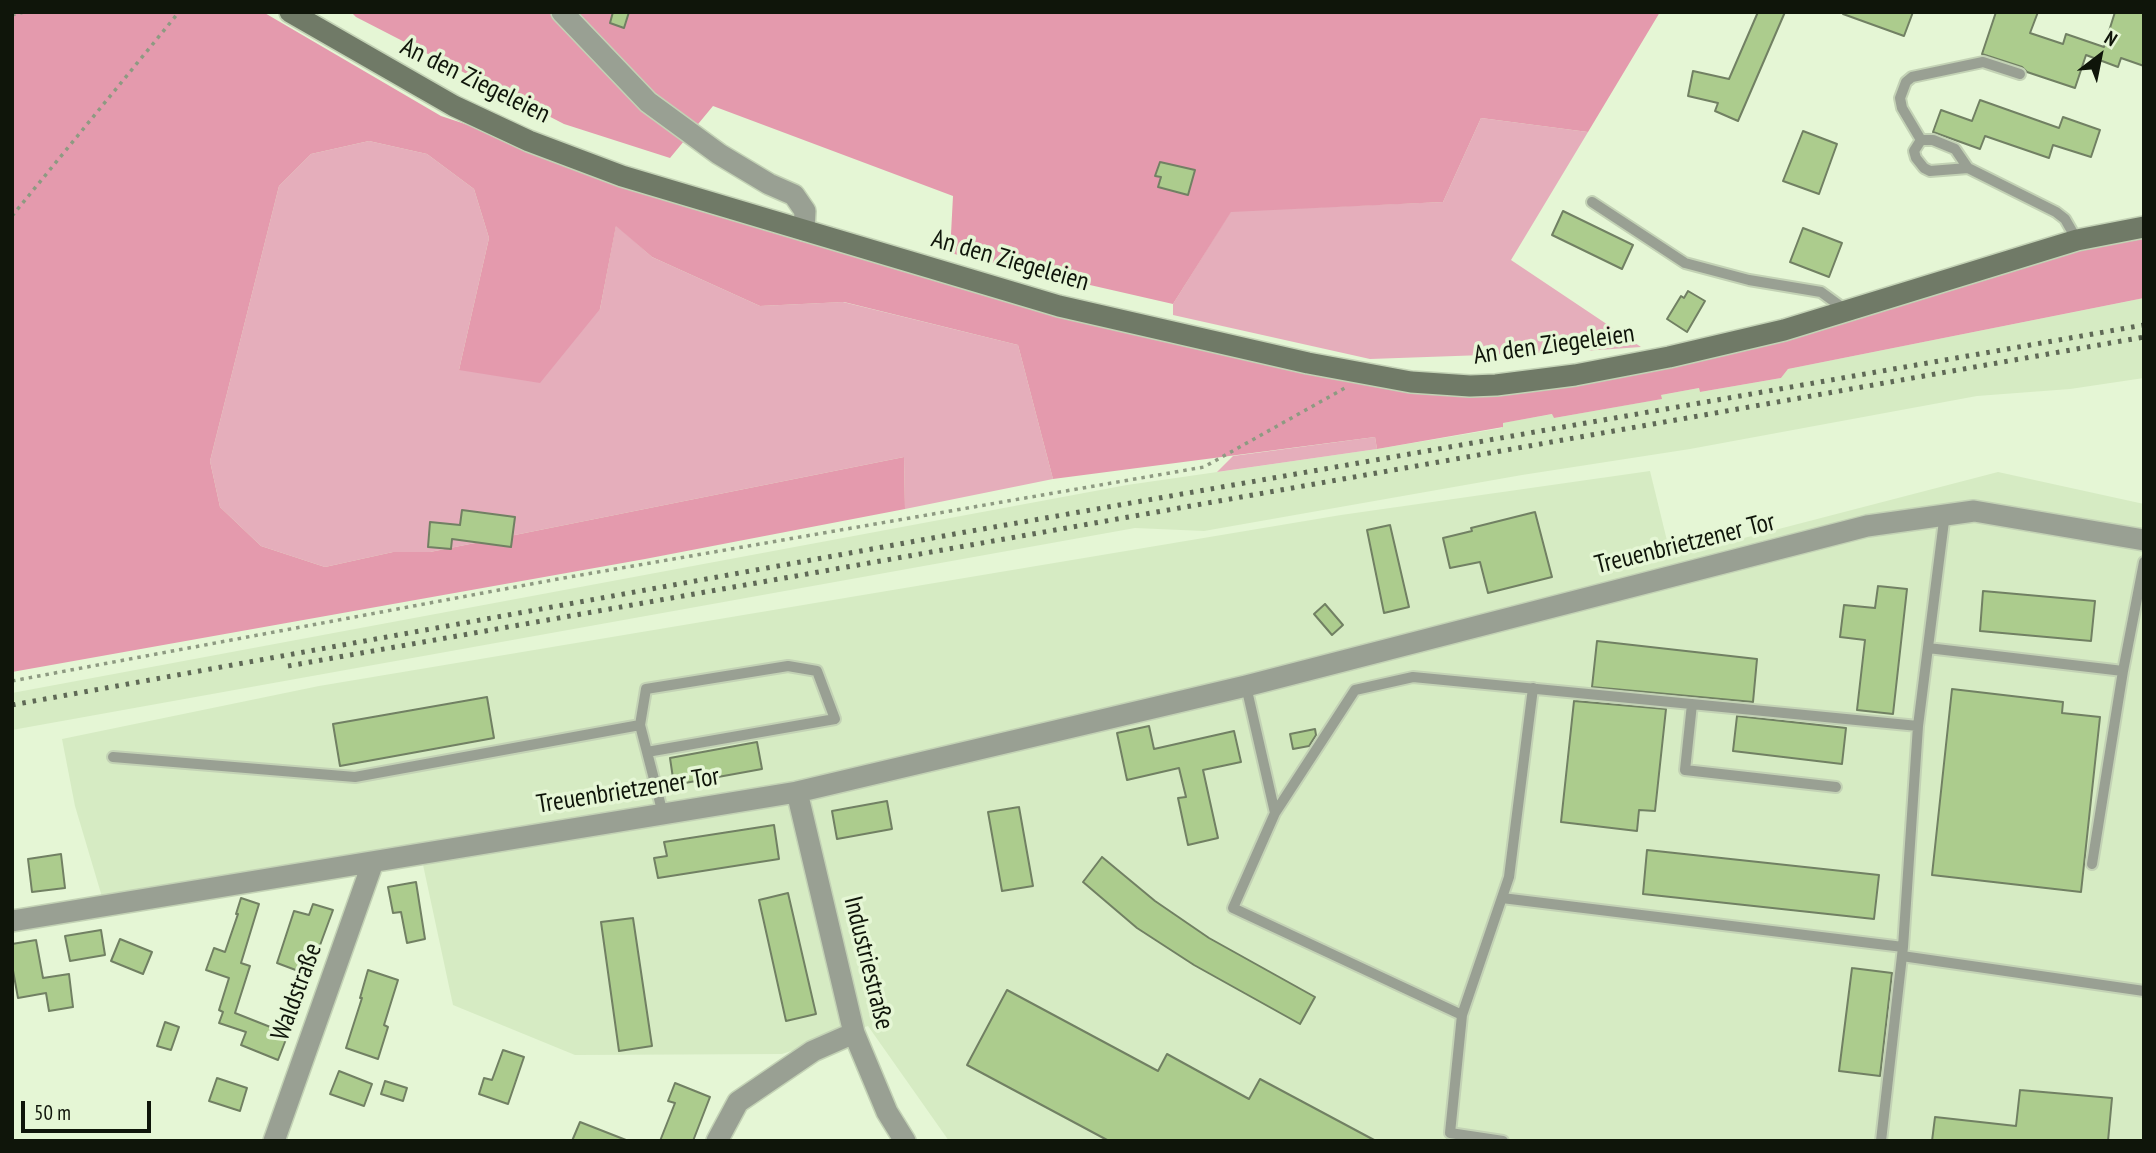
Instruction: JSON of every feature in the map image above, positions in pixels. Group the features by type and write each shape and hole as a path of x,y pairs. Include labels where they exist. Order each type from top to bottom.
{"street":[{"name":"An den Ziegeleien","path":"290,12 454,106 529,141 622,176 1059,306 1368,375 1457,386 1521,383 1575,375 1727,344 1847,311 2077,240 2144,227"},
{"path":"575,17 648,102 719,154 794,195 805,211 804,230"},
{"name":"Treuenbrietzener Tor","path":"12,921 797,792 1246,687 1867,526 1974,511 2144,540"},
{"name":"Industriestraße","path":"797,792 854,1033 887,1112 905,1141"},
{"name":"Waldstraße","path":"274,1141 373,862"},
{"path":"717,1141 738,1102 813,1051 854,1033"}],"lane":[{"path":"1921,140 1902,108 1900,98 1906,82 1912,77 1983,62 2020,74"},
{"path":"1921,140 1914,151 1924,168 1938,171 1968,168"},
{"path":"1921,140 1933,140 1955,149 1968,168 2061,215 2077,240"},
{"path":"1592,202 1685,263 1749,280 1821,292 1847,311"},
{"path":"1881,1141 1902,951 1918,726 1945,513"},
{"path":"2092,864 2123,671 2144,562"},
{"path":"1928,648 2123,671"},
{"path":"647,752 835,719 817,671 789,666 646,689 640,725 663,814"},
{"path":"1462,1014 1233,908 1275,813 1355,690 1413,677 1918,726"},
{"path":"1246,687 1275,813"},
{"path":"1503,1141 1451,1133 1462,1014 1509,877 1533,688"},
{"path":"1692,704 1685,770 1836,787"},
{"path":"113,757 355,777 640,725"},
{"path":"1502,898 1902,951 2144,991"}],"path":[{"path":"12,15 24,12"},
{"path":"12,216 179,12"},
{"path":"12,681 558,579 1204,467 1368,375"}],"shaded area":[{"path":"12,12 263,12 441,116 953,286 1117,330 1477,394 2082,248 2144,239 2144,298 1788,369 1781,378 1700,392 1699,388 1661,395 1662,399 1554,418 1552,414 1503,423 1503,427 1377,449 1375,437 1053,479 1018,345 844,302 760,306 652,257 616,226 600,309 540,383 459,370 489,238 474,189 427,154 369,141 311,154 279,186 210,461 220,507 261,546 325,567 393,552 430,552 904,457 905,509 645,559 12,672"},
{"path":"351,12 1660,12 1588,132 1481,118 1443,202 1231,212 1173,304 950,253 953,196 713,106 670,158 564,124"},
{"path":"1481,118 1588,132 1511,260 1641,347 1370,359 1173,315 1173,304 1231,211 1443,202"},
{"path":"369,141 427,154 474,189 489,238 459,370 600,309 616,225 652,257 760,306 843,302 1018,345 1053,479 905,509 904,457 430,552 393,552 325,567 261,546 220,507 210,461 279,186 311,154"},
{"path":"2144,298 2144,378 2070,389 1977,396 1690,449 1522,475 1204,531 1135,528 12,730 12,693 1127,485 1377,449 1502,428 1502,423 1553,414 1554,418 1661,399 1661,395 1699,388 1700,392 1781,378 1788,369"},
{"path":"1375,437 1377,449 1217,472 1233,456"},
{"path":"1650,471 1671,557 1998,472 2144,504 2144,1141 949,1141 868,1026 782,1054 575,1055 453,1005 419,846 105,907 75,806 62,739 319,686 1341,515"}],"building":[{"path":"613,12 629,12 624,28 610,23"},
{"path":"1758,12 1785,12 1738,121 1715,111 1718,103 1688,96 1693,71 1729,79"},
{"path":"1843,12 1913,12 1904,36"},
{"path":"1996,12 2038,12 2030,33 2063,44 2066,34 2104,47 2115,12 2144,12 2144,66 2121,58 2118,67 2086,55 2075,88 2027,72 2022,67 1982,54"},
{"path":"1980,100 2059,128 2063,117 2100,130 2091,157 2053,145 2049,158 1985,136 1980,149 1933,132 1941,110 1972,121"},
{"path":"1803,131 1837,144 1819,194 1783,181"},
{"path":"1160,162 1195,170 1188,195 1158,187 1161,177 1155,176"},
{"path":"1563,211 1633,245 1622,269 1552,235"},
{"path":"1803,228 1842,243 1829,277 1790,262"},
{"path":"1688,291 1705,301 1687,332 1667,319 1681,296 1684,298"},
{"path":"462,510 515,517 511,547 452,539 451,549 428,547 430,522 460,525"},
{"path":"1535,512 1552,577 1488,593 1480,562 1450,568 1443,538"},
{"path":"1390,525 1409,607 1384,613 1367,530"},
{"path":"1878,586 1907,589 1893,714 1857,710 1865,640 1840,637 1844,605 1875,608"},
{"path":"1983,591 2095,601 2091,641 1980,631"},
{"path":"1325,604 1343,625 1332,635 1314,614"},
{"path":"1597,641 1757,659 1753,702 1592,687"},
{"path":"1952,689 2063,702 2062,713 2100,717 2081,892 1932,875"},
{"path":"487,697 494,738 340,766 333,724"},
{"path":"1574,701 1666,709 1655,811 1639,810 1637,831 1561,822"},
{"path":"1737,716 1846,728 1842,764 1733,751"},
{"path":"1149,726 1154,749 1234,731 1241,762 1203,770 1218,838 1188,845 1178,798 1186,797 1179,768 1127,780 1117,733"},
{"path":"1315,729 1316,735 1309,746 1293,749 1290,734"},
{"path":"757,742 762,769 674,785 670,758"},
{"path":"887,801 892,829 837,839 832,811"},
{"path":"1019,807 1033,886 1002,891 988,812"},
{"path":"774,825 779,859 658,878 654,858 667,856 664,842"},
{"path":"1647,850 1879,875 1874,919 1643,894"},
{"path":"61,854 65,888 32,892 28,859"},
{"path":"1102,857 1155,901 1209,938 1315,997 1300,1024 1194,965 1137,928 1083,882"},
{"path":"416,882 425,939 407,943 401,912 393,913 388,887"},
{"path":"788,893 816,1014 786,1021 759,900"},
{"path":"241,898 259,904 241,963 250,966 235,1013 288,1034 278,1060 241,1045 246,1032 219,1023 223,1012 219,1010 229,978 206,970 214,948 225,952"},
{"path":"313,904 333,910 309,975 277,963 294,911 309,915"},
{"path":"633,918 652,1046 619,1051 601,922"},
{"path":"101,930 105,955 70,961 65,936"},
{"path":"120,939 152,952 143,974 111,961"},
{"path":"36,940 43,978 69,974 73,1007 49,1011 46,993 18,998 12,965 12,944"},
{"path":"1852,968 1892,973 1880,1076 1839,1071"},
{"path":"368,970 398,980 384,1025 388,1027 378,1059 346,1048"},
{"path":"1007,990 1158,1071 1167,1054 1249,1099 1260,1079 1376,1141 1109,1141 967,1065"},
{"path":"165,1022 179,1027 171,1050 157,1046"},
{"path":"503,1050 524,1057 508,1104 479,1094 484,1078 492,1080"},
{"path":"339,1071 372,1084 364,1106 330,1094"},
{"path":"217,1078 247,1088 240,1111 209,1101"},
{"path":"385,1081 407,1088 403,1101 381,1094"},
{"path":"675,1083 710,1097 693,1141 660,1141 675,1103 668,1101"},
{"path":"2020,1090 2112,1098 2108,1141 1932,1141 1935,1117 2016,1126"},
{"path":"580,1122 626,1140 626,1141 572,1141"}],"railway":[{"path":"12,705 960,533 2144,325"},
{"path":"288,666 2144,337"}]}
